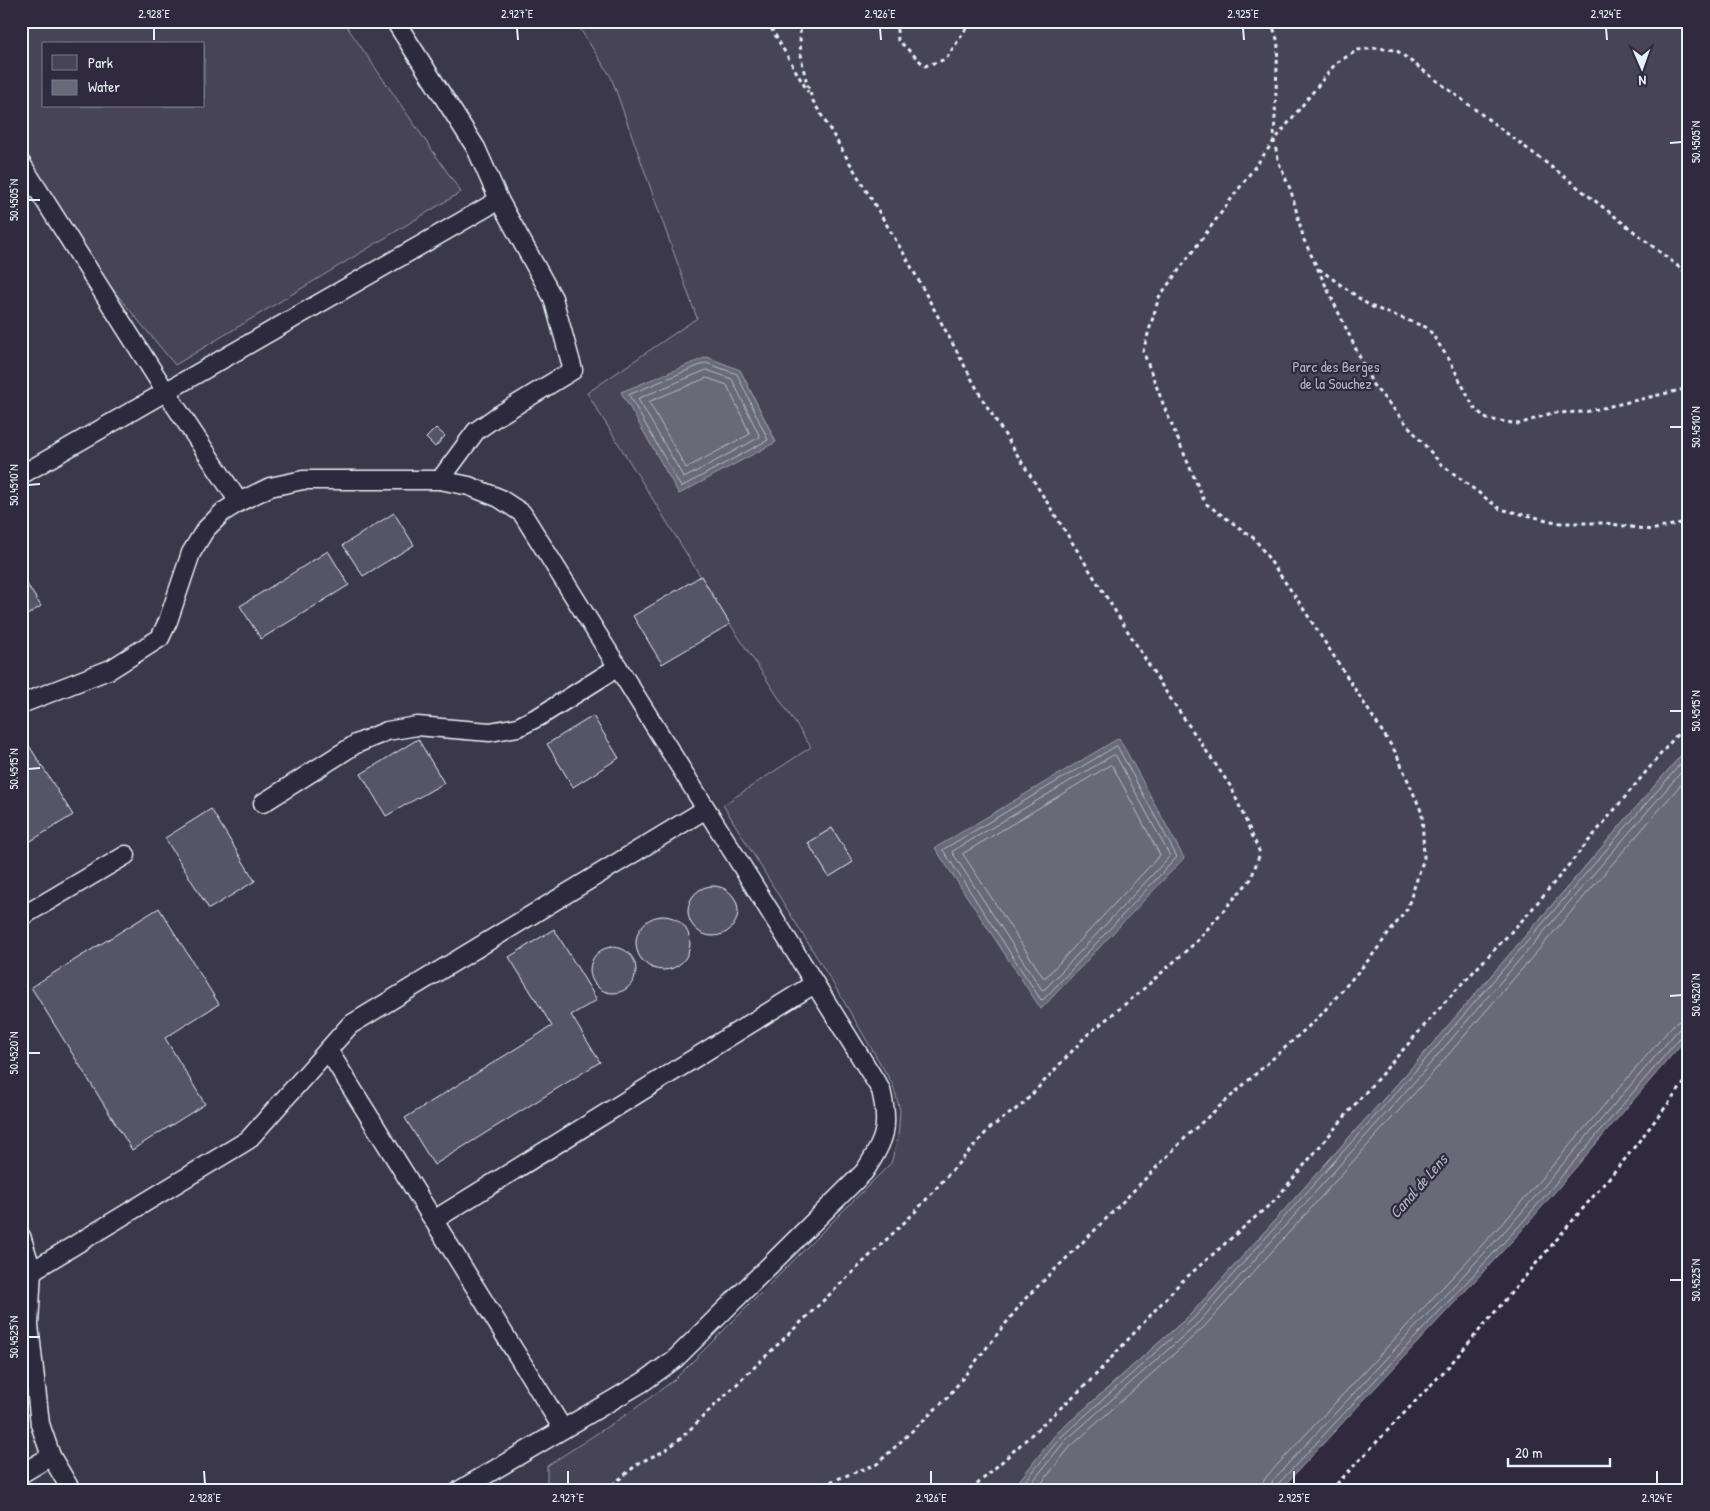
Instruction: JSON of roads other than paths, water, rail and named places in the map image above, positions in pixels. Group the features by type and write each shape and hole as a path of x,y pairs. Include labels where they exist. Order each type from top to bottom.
{"lane":[{"path":"395,21 476,148 499,200 554,298 573,370 476,431 440,480"},
{"path":"21,163 166,392 239,502"},
{"path":"21,475 499,200"},
{"path":"21,704 111,669 160,638 168,621 191,553 205,530 223,512 270,487 303,480 440,480 469,486 499,498 522,513 881,1090 886,1111 885,1131 879,1150 864,1172 675,1359 643,1382 460,1490"},
{"path":"263,803 356,744 387,731 417,726 490,732 518,727 540,716 618,668"},
{"path":"32,1271 248,1140 350,1025 706,809"},
{"path":"21,917 126,855"},
{"path":"434,1220 814,984"},
{"path":"328,1050 563,1429"},
{"path":"21,1236 32,1271 29,1326 40,1424 51,1456 71,1490"},
{"path":"21,1474 51,1456"}],"water":[{"path":"707,357 740,370 776,442 679,494 621,392"},
{"path":"1119,738 1184,858 1041,1009 935,848"},
{"name":"Canal de Lens","path":"1689,746 1689,1035 1524,1228 1280,1490 1012,1490 1056,1434 1190,1315 1415,1064"}],"park label":[{"name":"Parc des Berges de la Souchez","path":"1336,374"}]}
